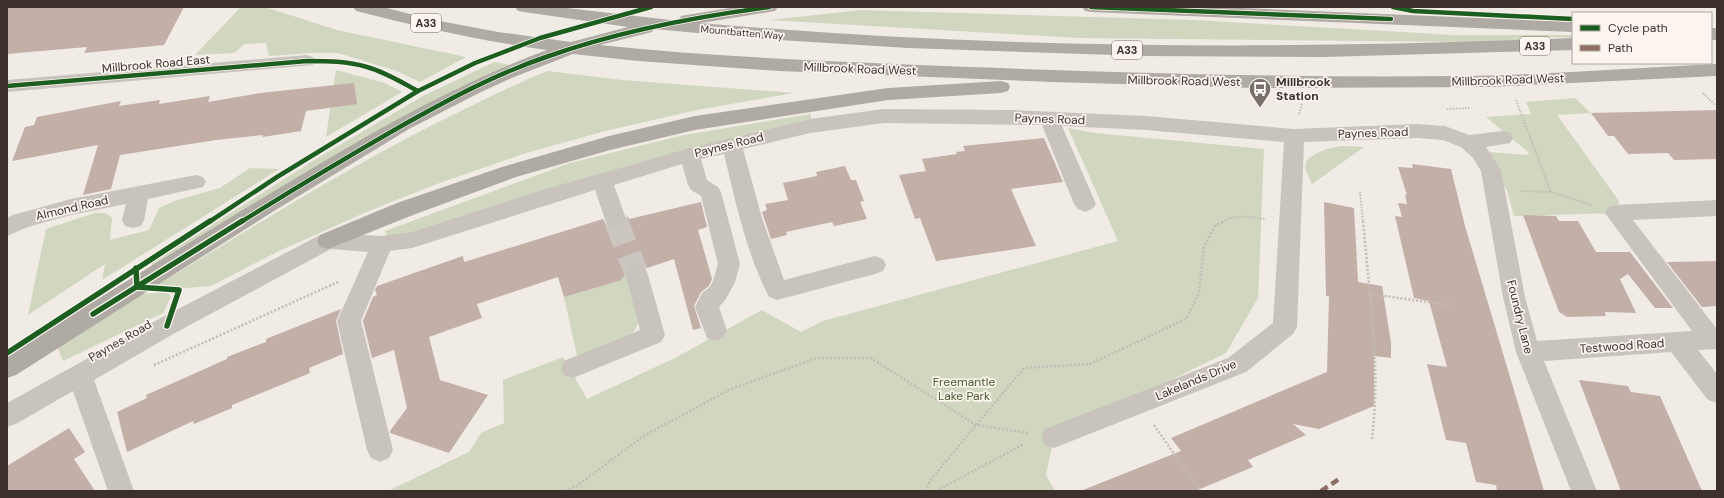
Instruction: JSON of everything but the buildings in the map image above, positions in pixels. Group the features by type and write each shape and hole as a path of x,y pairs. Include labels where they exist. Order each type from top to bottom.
{"highway":[{"name":"Millbrook Road West","path":"362,7 433,25 490,36 548,44 700,60 805,66 1120,79 1308,83 1468,82 1717,70"},
{"name":"Mountbatten Way","path":"524,7 571,15 793,36 1017,47 1186,51 1296,51 1572,44"},
{"path":"7,368 346,157 411,120 466,92 538,60 587,44 668,23 769,7"},
{"path":"1091,7 1572,27"},
{"path":"328,241 405,209 509,172 609,143 695,123 809,104 888,94 1120,79"}],"street":[{"name":"Millbrook Road East","path":"7,86 249,58 307,61"},
{"name":"Paynes Road","path":"7,416 167,326 328,241 382,244 412,240 690,155 810,126 884,116 1049,119 1146,123 1294,136 1417,131 1445,133 1468,142 1503,138"},
{"path":"1049,119 1085,204"},
{"name":"Lakelands Drive","path":"1054,437 1237,365 1285,326 1294,136"},
{"name":"Foundry Lane","path":"1468,142 1480,153 1490,170 1514,297 1528,352 1584,491"},
{"path":"732,144 744,193 764,260 777,291 875,265"},
{"path":"690,155 698,185 711,192 728,264 724,282 718,294 710,300 708,307 715,331"},
{"path":"602,181 615,219"},
{"name":"Almond Road","path":"7,228 21,221 71,207 196,182"},
{"path":"133,220 139,193"},
{"path":"1616,213 1717,208"},
{"path":"1616,213 1714,339"},
{"path":"380,450 360,362 349,322 382,244"},
{"path":"573,368 653,335 636,272"},
{"name":"Testwood Road","path":"1528,352 1714,339"},
{"path":"1677,342 1717,392"},
{"path":"80,376 121,491"}],"path":[{"path":"1294,136 1308,83"},
{"path":"1546,177 1551,192"},
{"path":"1494,190 1551,192 1616,213"},
{"path":"1360,192 1376,354 1376,405 1372,439"},
{"path":"924,491 932,478 1024,368 1090,364 1186,319 1199,293 1204,247 1215,226 1227,219 1244,216 1290,222"},
{"path":"149,368 373,267"},
{"path":"1370,294 1449,305"},
{"path":"566,491 577,486 645,435 731,389 817,358 871,358 976,425 1054,437"},
{"path":"1139,404 1200,491"},
{"path":"936,491 1024,444"}],"green space":[{"path":"241,7 265,7 337,30 466,57 420,82 397,71 338,53 310,53 269,56 266,43 245,44 234,53 195,55"},
{"path":"861,10 1194,20 1454,35 1572,35 1572,38 1553,37 1519,42 1079,38 769,20"},
{"path":"494,62 510,65 152,272 152,263 316,159 423,96"},
{"path":"336,70 385,83 402,92 326,137"},
{"path":"548,71 622,80 794,93 697,110 609,130 526,153 437,184 364,213 279,251 211,286 186,288 158,285 310,193 387,149 495,94"},
{"path":"1575,98 1591,113 1557,115 1619,201 1616,213 1514,216 1507,191 1487,152 1529,155 1528,152 1486,117 1531,114 1526,102"},
{"path":"811,114 811,119 735,137 623,167 402,238 388,237 385,231 570,163 684,135"},
{"name":"Freemantle Lake Park","path":"1068,128 1095,133 1264,149 1258,298 1226,353 1054,437 1046,475 1055,491 388,491 469,452 481,433 504,423 503,380 563,357 587,399 675,358 762,310 801,332 823,321 1118,241"},
{"path":"1342,146 1364,147 1312,184 1305,168 1306,161 1323,150"},
{"path":"250,168 279,169 102,280 105,264 28,315 46,229 95,213 106,213 112,218 110,240 149,230 159,208 177,200 220,188"},
{"path":"627,275 638,312 639,318 636,327 631,334 577,356 564,297 621,280 621,277"},
{"path":"167,292 171,297 163,313 63,361 58,348 143,294"}],"tunnel":[{"path":"616,221 636,272"}],"marked path":[{"path":"1321,491 1339,479"}],"cycle path":[{"path":"7,353 277,177 418,91 475,63 540,38 651,7"},
{"path":"93,314 275,200 349,156 405,124 484,83 545,57 600,39 684,20 769,7"},
{"path":"1091,7 1391,19"},
{"path":"1393,7 1413,11 1572,19"},
{"path":"7,86 322,61 344,62 367,67 418,91"},
{"path":"136,268 137,287 179,290 167,326"}],"place":[{"name":"Millbrook Station","path":"1260,108"}]}
